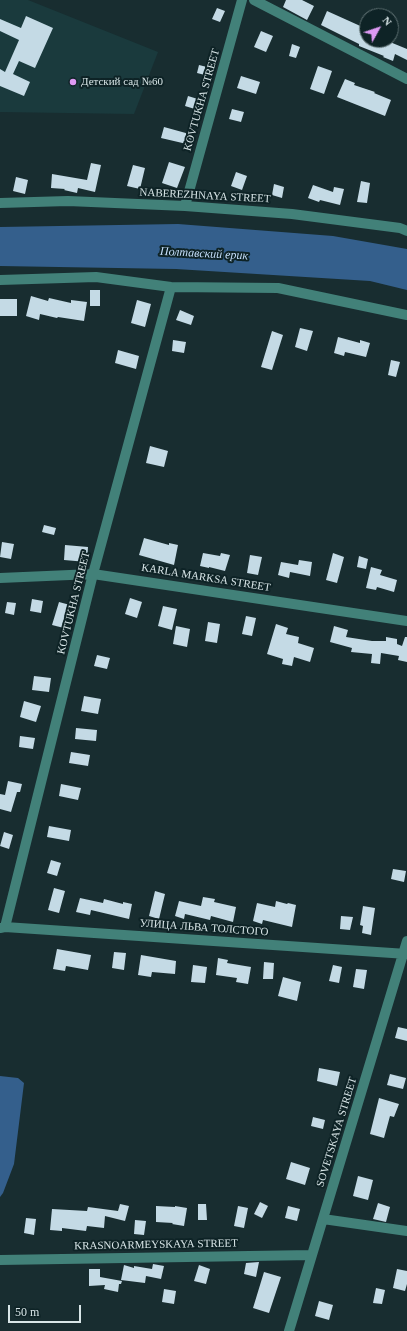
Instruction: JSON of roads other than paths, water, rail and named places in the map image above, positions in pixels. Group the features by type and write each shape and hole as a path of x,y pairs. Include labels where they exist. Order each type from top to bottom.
{"street":[{"name":"KOVTUKHA STREET","path":"185,206 242,0"},
{"path":"254,0 407,79"},
{"name":"NABEREZHNAYA STREET","path":"0,203 68,200 185,206 292,214 400,228 407,231"},
{"path":"0,280 96,276 171,287 278,288 407,315"},
{"name":"KOVTUKHA STREET","path":"3,927 93,574 171,287"},
{"name":"KARLA MARKSA STREET","path":"0,578 93,574 407,621"},
{"name":"УЛИЦА ЛЬВА ТОЛСТОГО","path":"3,927 405,954"},
{"name":"SOVETSKAYA STREET","path":"289,1331 405,954 407,940"},
{"path":"323,1219 407,1231"},
{"name":"KRASNOARMEYSKAYA STREET","path":"0,1260 312,1255"}],"water":[{"name":"Полтавский ерик","path":"178,224 333,236 407,249 407,290 370,281 176,269 0,266 0,227"},
{"path":"0,1076 18,1078 24,1083 14,1164 0,1197"}],"place":[{"name":"Детский сад №60","path":"73,82"}]}
